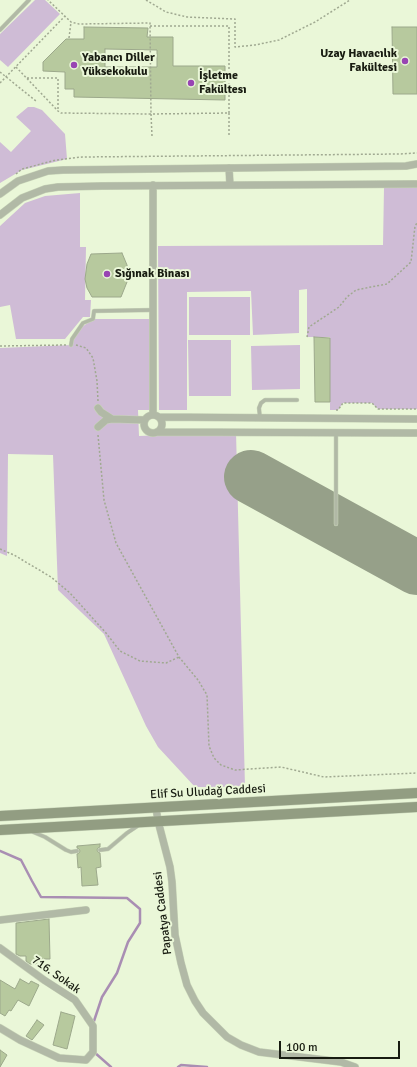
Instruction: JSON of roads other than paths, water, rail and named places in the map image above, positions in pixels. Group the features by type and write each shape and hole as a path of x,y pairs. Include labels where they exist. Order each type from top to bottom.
{"main road":[{"name":"Elif Su Uludağ Caddesi","path":"0,816 417,793"},
{"path":"0,830 417,807"}],"street":[{"path":"0,194 18,181 48,171 406,166 417,164"},
{"path":"229,168 230,185"},
{"path":"0,215 22,198 44,189 74,186 417,184"},
{"path":"153,186 153,310 156,416"},
{"path":"98,408 101,412 112,419"},
{"path":"417,419 147,416 144,425 147,430 152,433 417,433"},
{"path":"156,416 161,419 162,425 158,432"},
{"path":"260,418 260,432"},
{"path":"336,433 337,418"},
{"path":"98,427 106,420 112,419 145,420"},
{"name":"Papatya Caddesi","path":"156,808 170,868 175,935 181,963 187,985 203,1013 227,1037 258,1052 341,1062 355,1067"},
{"path":"0,920 86,910"},
{"name":"716. Sokak","path":"0,948 44,980 75,1000 93,1026 93,1052 86,1060 59,1058 20,1040 0,1028"}],"lane":[{"path":"0,30 29,0"},
{"path":"71,345 72,339 83,323 94,319 94,311 153,310"},
{"path":"260,418 259,408 261,403 265,400 297,400"},
{"path":"336,433 336,524"},
{"path":"100,850 108,849 127,833 145,822"},
{"path":"20,829 39,834 66,850 77,852"}],"waterway":[{"path":"0,851 21,860 41,897 127,898 140,909 140,923 128,942 117,973 102,997 93,1024"},
{"path":"94,1052 111,1067"},
{"path":"178,1067 181,1065 207,1067"}],"place":[{"name":"Uzay Havacılık Fakültesi","path":"405,61"},
{"name":"Yabancı Diller Yüksekokulu","path":"74,65"},
{"name":"İşletme Fakültesı","path":"191,83"},
{"name":"Sığınak Binası","path":"107,274"}]}
